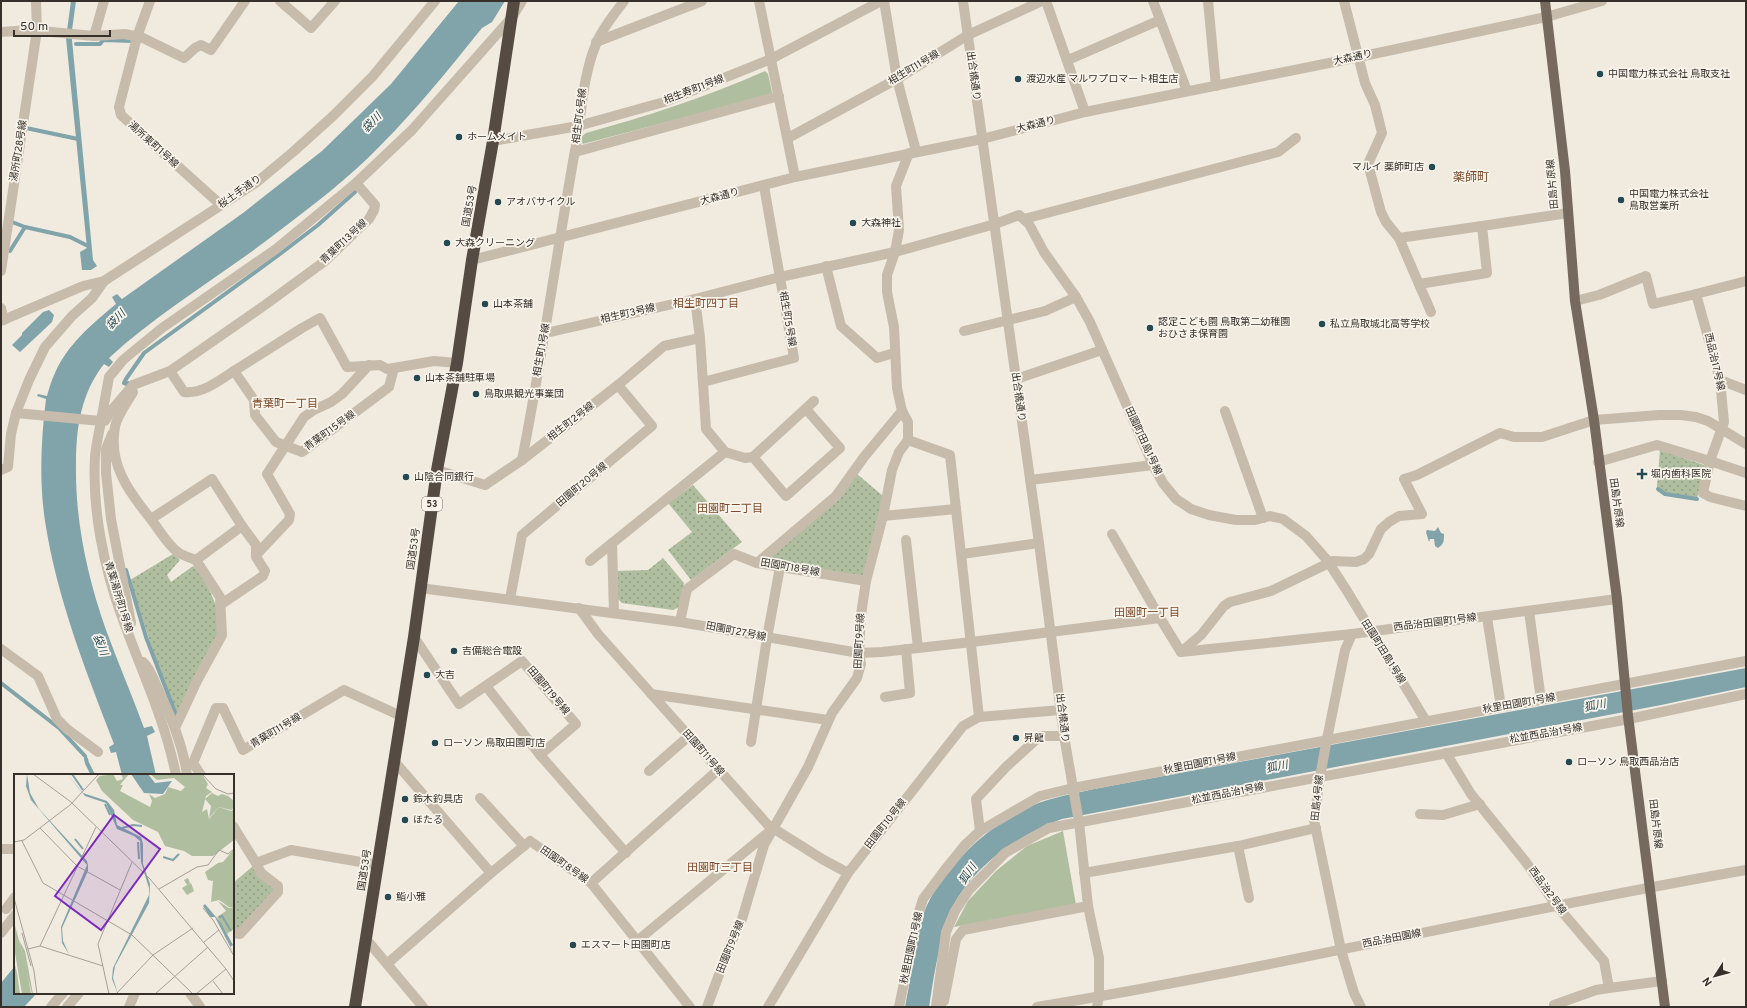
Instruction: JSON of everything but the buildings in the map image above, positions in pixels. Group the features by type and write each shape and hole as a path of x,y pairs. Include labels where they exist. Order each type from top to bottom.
{"highway":[{"name":"国道53号","path":"355,1007 395,762 437,470 457,362 472,260 494,141 514,1"}],"main road":[{"name":"田島片原線","path":"1545,1 1565,171 1576,301 1594,420 1598,462 1617,599 1629,717 1665,1007"}],"street":[{"name":"湯所町28号線","path":"1,271 37,30 36,1"},
{"path":"94,36 104,1"},
{"name":"湯所東町1号線","path":"150,1 136,37 118,107 121,115 221,206"},
{"path":"1,32 37,30 94,36 125,34 136,37 184,58 194,48 201,45 211,50 245,1"},
{"path":"280,1 311,28 335,1"},
{"name":"桜土手通り","path":"3,320 83,286 104,280 257,182 333,116 372,76 435,1"},
{"path":"356,183 412,130 513,16 522,1"},
{"name":"相生町6号線","path":"559,239 575,152 585,78 596,42 624,1"},
{"path":"596,42 702,1"},
{"path":"759,1 795,177"},
{"path":"882,1 912,152 896,186 899,230 895,252 887,275 887,292 894,327 894,353 897,388 902,411 908,422 908,440 950,455 972,642 979,717 1061,710"},
{"name":"相生寿町1号線","path":"494,141 578,126 664,102 771,60 882,1"},
{"name":"出合橋通り","path":"963,1 1039,544 1064,736 1078,820"},
{"name":"相生町11号線","path":"788,138 897,79 968,35 1042,1"},
{"path":"1046,1 1085,112"},
{"path":"1153,1 1187,91"},
{"path":"1208,1 1216,86"},
{"path":"1344,1 1360,57 1365,83 1376,105 1382,133 1368,164 1381,212 1386,222 1399,238 1431,312"},
{"name":"大森通り","path":"472,260 559,239 795,177 912,152 982,139 1085,112 1360,57 1546,16 1602,1"},
{"path":"1068,60 1160,20"},
{"path":"575,152 779,96"},
{"path":"995,224 1019,215 1024,219 1278,152 1296,138"},
{"name":"青葉町13号線","path":"97,421 105,421 111,411 133,386 170,371 325,261 370,219 374,210 374,205 356,183"},
{"name":"青葉湯所町1号線","path":"176,774 164,728 128,634 109,572 97,509 95,456 97,421 109,377 123,360 162,328 276,249 356,183"},
{"name":"相生町5号線","path":"703,382 794,358 764,186"},
{"path":"1399,238 1568,213"},
{"name":"田園町田島1号線","path":"1024,219 1029,224 1044,252 1076,297 1090,322 1153,465 1163,484 1176,498 1191,509 1209,515 1236,520 1255,520 1270,516 1284,519 1295,526 1306,536 1328,563 1359,614 1373,631 1426,721"},
{"name":"相生町3号線","path":"546,333 695,299 826,266 895,252 995,224"},
{"path":"1419,284 1487,273 1482,226"},
{"name":"相生町1号線","path":"522,460 546,333 559,239"},
{"path":"826,266 841,326 877,358 894,353"},
{"path":"1576,301 1646,276 1653,304 1746,281"},
{"path":"1,470 8,467 11,434 16,413 29,380 45,347 66,322 92,298 104,280"},
{"name":"西品治17号線","path":"1696,294 1720,380 1724,422 1710,461 1703,493 1710,497 1746,506"},
{"path":"964,331 1008,322 1045,311 1076,297"},
{"path":"695,299 700,338 706,429 725,452 745,458 753,457 814,401"},
{"path":"1,308 3,320"},
{"path":"170,371 184,392 193,393 210,386 320,318 347,367 380,365 387,369 434,361 457,362"},
{"name":"相生町2号線","path":"437,470 485,485 522,460 618,386 664,346 700,338"},
{"path":"1016,379 1102,350"},
{"path":"256,555 289,520 290,514 267,474 304,417 342,394 369,365"},
{"name":"青葉町15号線","path":"234,371 254,400 255,415 276,442 302,452 389,387 394,368"},
{"path":"1720,380 1746,390"},
{"path":"128,634 131,623 111,519 106,473 106,449 117,421 138,384"},
{"name":"田園町20号線","path":"510,599 522,535 652,426 618,386"},
{"path":"753,457 786,496 840,448 806,409"},
{"path":"757,563 836,496 864,457 902,411"},
{"path":"1225,411 1263,518"},
{"path":"16,413 31,413 97,421"},
{"path":"1112,534 1181,652 1201,635 1224,606 1230,602 1271,591 1328,563 1342,561 1356,562 1364,559 1369,554 1382,529 1389,522 1399,516 1422,514 1404,479 1417,475 1500,433 1514,437 1542,438 1594,420 1659,415 1681,415 1696,417 1708,421 1746,444"},
{"path":"115,429 114,449 119,472 127,487 165,539 178,552 196,560 220,597 222,635 198,679 175,728"},
{"name":"田園町9号線","path":"707,1007 730,945 742,919 764,846 808,767 828,720 857,678 860,664 859,653 861,615 866,581 883,516 892,470 899,452 908,440"},
{"path":"1598,462 1657,445 1746,473"},
{"path":"590,561 725,452"},
{"path":"1030,480 1153,465"},
{"path":"151,519 212,479 256,545 256,555 265,570 263,576 220,605"},
{"path":"883,516 956,509"},
{"path":"196,560 242,526"},
{"path":"906,540 918,648"},
{"path":"612,543 614,613"},
{"path":"962,554 1039,544"},
{"name":"田園町18号線","path":"680,622 687,589 734,554 757,563 866,581"},
{"path":"751,742 767,638 780,567"},
{"name":"田園町27号線","path":"420,588 680,622 859,653 972,642 1160,618"},
{"name":"西品治田園町1号線","path":"1181,652 1352,634 1617,599"},
{"name":"田園町11号線","path":"579,608 598,634 718,770 773,829 848,873"},
{"path":"1529,610 1541,700"},
{"path":"1487,616 1501,707"},
{"name":"田島4号線","path":"1352,634 1345,650 1326,742 1314,820 1341,950 1354,994 1361,1007"},
{"name":"田園町19号線","path":"414,637 459,704 522,661 576,724 540,755"},
{"path":"1,649 38,676 57,719 67,729 98,752"},
{"path":"885,697 910,693 906,649"},
{"path":"137,657 147,665 175,728 183,753 187,774"},
{"name":"秋里田園町1号線","path":"899,1007 913,931 923,899 965,845 980,831 1040,796 1326,742 1426,721 1626,686 1746,661"},
{"path":"486,686 540,755 626,853"},
{"name":"青葉町11号線","path":"200,774 193,763 216,708 223,708 243,750 344,690 401,716"},
{"path":"651,694 828,720"},
{"name":"松並西品治1号線","path":"937,1007 946,932 955,911 969,890 1005,853 1049,828 1078,820 1446,753 1746,694"},
{"name":"田園町10号線","path":"768,1007 848,873 963,726 979,717"},
{"path":"649,771 688,736"},
{"path":"980,831 976,799 1006,767 1040,736 1064,736"},
{"name":"西品治2号線","path":"1446,753 1471,794 1525,861 1557,906 1604,960 1609,988"},
{"path":"395,762 491,873"},
{"path":"591,884 718,770"},
{"path":"388,963 524,846 480,798"},
{"path":"1420,814 1443,815 1480,804"},
{"path":"1078,820 1088,906 1099,958 1098,1002"},
{"path":"234,828 261,873 278,886 278,892 240,934 234,933"},
{"path":"1084,873 1238,846 1316,828"},
{"path":"637,941 773,829"},
{"name":"田園町8号線","path":"524,846 530,841 591,884 690,1007"},
{"path":"1238,846 1249,898"},
{"path":"1,849 14,849"},
{"path":"256,863 291,850 378,864"},
{"name":"西品治田園線","path":"1037,1007 1098,1002 1650,886 1746,870"},
{"path":"7,909 14,898"},
{"path":"937,1007 944,1001 956,939 963,930 1088,906"},
{"path":"1,933 14,916"},
{"path":"366,939 388,963 423,1007"},
{"path":"1554,1007 1554,1005 1596,990 1662,981"},
{"path":"52,1007 62,994"},
{"path":"67,1007 78,994"},
{"path":"130,1007 135,994"},
{"path":"191,994 200,1007"}],"green space":[{"path":"765,71 768,74 772,92 770,95 583,144 581,141 581,137 586,133 677,105"},
{"path":"1660,450 1706,467 1697,498 1665,493 1657,487"},
{"path":"857,474 883,496 864,577 769,561 769,558"},
{"path":"693,485 742,542 691,580 668,550 692,532 668,503"},
{"path":"173,554 180,560 167,575 171,582 193,566 199,571 215,603 221,628 178,714 176,713 150,642 130,580"},
{"path":"663,558 684,583 679,607 673,610 622,603 616,597 616,571 648,570"},
{"path":"1063,831 1076,905 954,927 968,901 996,871 1027,846"},
{"path":"253,866 273,886 273,892 240,929 234,929 234,882"}],"water":[{"path":"71,1 76,1 72,40 93,260 97,266 91,270 82,270 80,252 87,248 66,38"},
{"name":"袋川","path":"459,1 505,1 492,22 482,28 419,104 393,133 356,170 258,247 171,308 129,341 109,358 113,362 109,367 104,364 96,375 85,399 81,411 77,437 76,485 80,527 88,569 106,630 144,728 152,726 155,732 147,736 156,774 122,774 116,752 111,753 109,747 114,744 93,689 65,607 50,550 43,506 41,475 46,399 37,396 38,394 47,396 50,385 66,353 89,327 116,304 112,297 117,294 122,299 243,213 322,151 391,84"},
{"path":"49,310 54,315 52,322 20,352 12,345 43,312"},
{"path":"1438,527 1441,533 1444,534 1444,539 1438,548 1435,546 1434,539 1430,539 1429,542 1426,532 1427,530 1435,531"},
{"name":"狐川","path":"1746,668 1746,687 1661,705 1062,819 1025,836 1007,847 976,874 952,907 943,928 929,1007 905,1007 922,919 931,898 941,882 967,851 983,837 999,824 1031,806 1056,798 1099,788"},
{"path":"14,967 14,994 36,994 24,1007 1,1007 1,983"}],"waterway":[{"path":"76,44 100,44 103,40 133,41"},
{"path":"26,128 78,139"},
{"path":"128,383 124,383 144,353 280,254 318,225 355,192"},
{"path":"12,222 25,227 70,237 88,246"},
{"path":"10,251 25,227"},
{"path":"1658,489 1665,494 1697,499"},
{"path":"126,570 146,637 176,715"},
{"path":"1,683 59,728 85,756"},
{"path":"86,759 92,774"}],"place":[{"name":"中国電力株式会社 鳥取支社","path":"1600,74"},
{"name":"渡辺水産 マルワプロマート相生店","path":"1018,79"},
{"name":"ホームメイト","path":"459,137"},
{"name":"マルイ 薬師町店","path":"1432,167"},
{"name":"中国電力株式会社 鳥取営業所","path":"1621,200"},
{"name":"アオバサイクル","path":"498,202"},
{"name":"大森神社","path":"853,223"},
{"name":"大森クリーニング","path":"447,243"},
{"name":"山本茶舗","path":"485,304"},
{"name":"私立鳥取城北高等学校","path":"1322,324"},
{"name":"認定こども園 鳥取第二幼稚園 おひさま保育園","path":"1150,328"},
{"name":"山本茶舗駐車場","path":"417,378"},
{"name":"鳥取県観光事業団","path":"476,394"},
{"name":"堀内歯科医院","path":"1642,474"},
{"name":"山陰合同銀行","path":"406,477"},
{"name":"吉備総合電設","path":"454,651"},
{"name":"大吉","path":"427,675"},
{"name":"昇龍","path":"1016,738"},
{"name":"ローソン 鳥取田園町店","path":"435,743"},
{"name":"ローソン 鳥取西品治店","path":"1569,762"},
{"name":"鈴木釣具店","path":"405,799"},
{"name":"ほたる","path":"405,820"},
{"name":"鮨小雅","path":"388,897"},
{"name":"エスマート田園町店","path":"573,945"}],"district":[{"name":"薬師町","path":"1471,178"},
{"name":"相生町四丁目","path":"706,304"},
{"name":"青葉町一丁目","path":"285,404"},
{"name":"田園町二丁目","path":"730,509"},
{"name":"田園町一丁目","path":"1147,613"},
{"name":"田園町三丁目","path":"720,868"}]}
